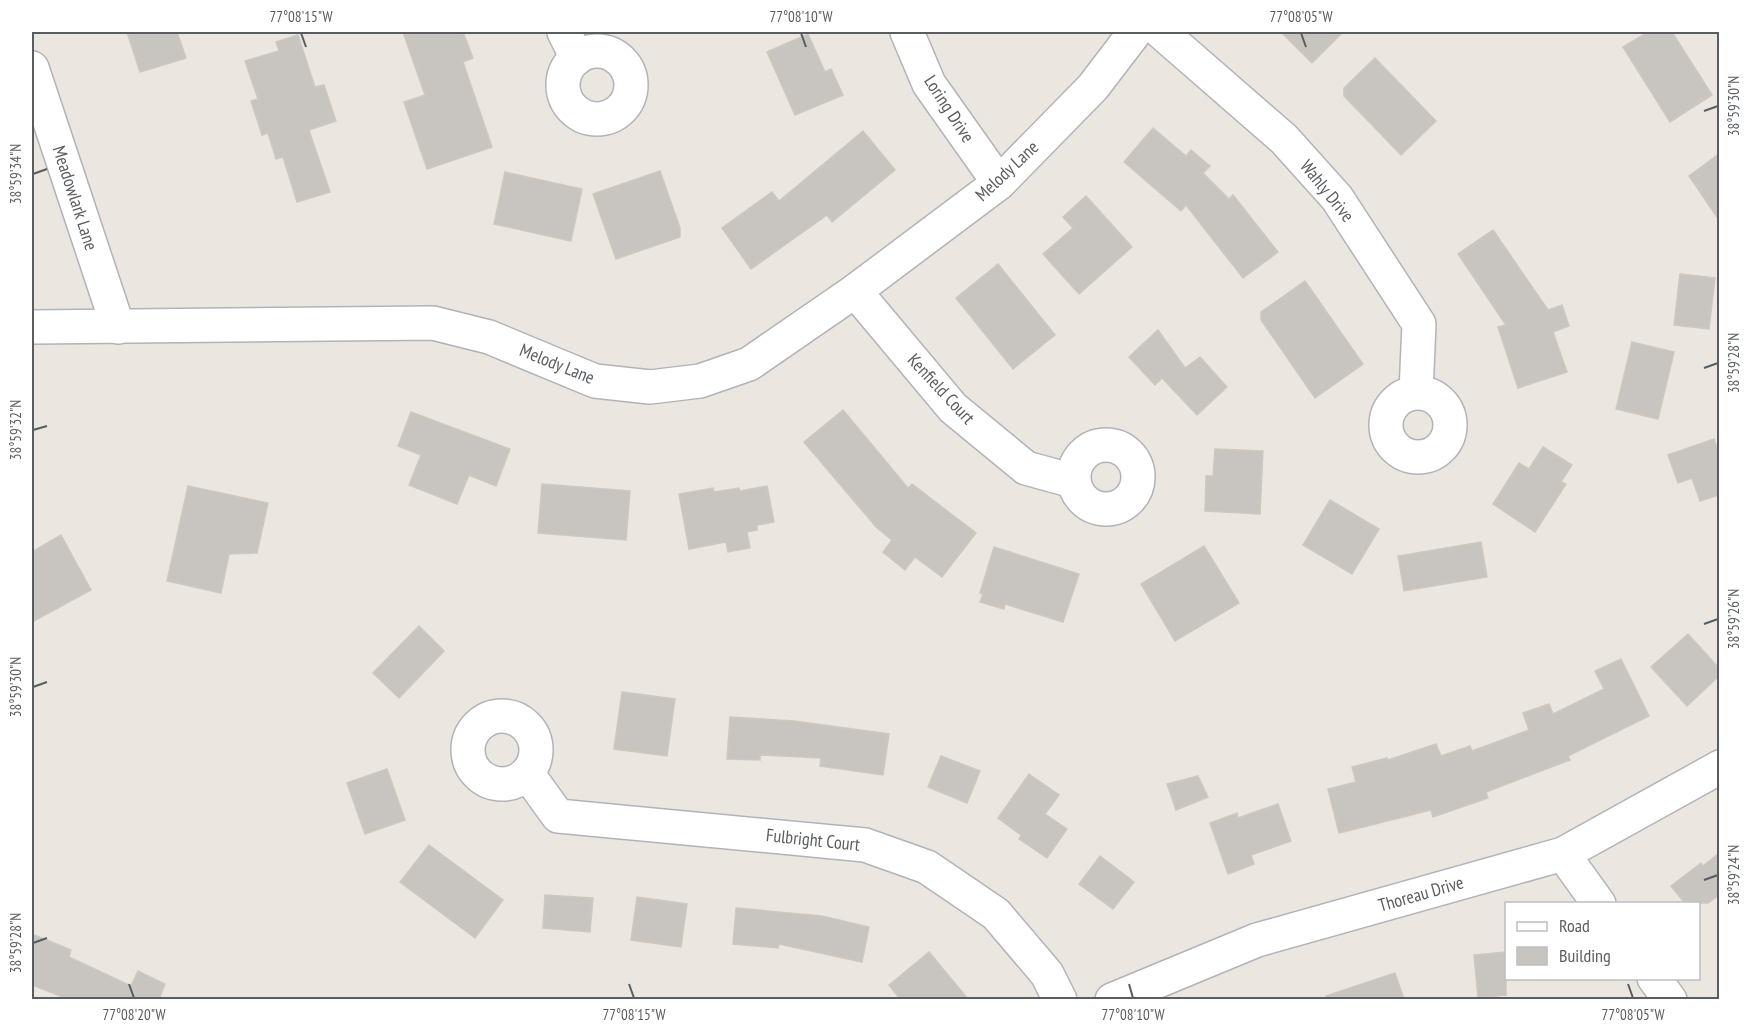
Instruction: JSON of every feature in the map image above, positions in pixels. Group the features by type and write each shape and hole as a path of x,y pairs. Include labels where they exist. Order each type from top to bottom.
{"street":[{"name":"Loring Drive","path":"907,32 929,84 999,183"},
{"name":"Melody Lane","path":"32,327 433,323 489,337 595,381 650,387 700,381 749,364 855,291 999,183 1093,87 1135,32"},
{"name":"Wahly Drive","path":"1161,32 1284,139 1337,198 1419,324 1416,392"},
{"name":"Meadowlark Lane","path":"32,68 118,327"},
{"name":"Kenfield Court","path":"855,291 953,408 1026,468 1073,481"},
{"name":"Thoreau Drive","path":"1112,999 1257,940 1563,854 1719,767"},
{"name":"Fulbright Court","path":"528,773 558,816 865,845 927,867 996,914 1047,974 1060,999"},
{"path":"1563,854 1598,902"},
{"path":"1656,980 1670,999"}],"building":[{"path":"127,32 177,32 186,58 140,72"},
{"path":"403,32 463,32 473,58 463,62 492,147 427,169 404,102 425,95"},
{"path":"1281,32 1343,32 1312,63"},
{"path":"1648,32 1672,32 1712,95 1670,122 1623,47"},
{"path":"808,34 825,72 831,69 843,95 795,115 767,52"},
{"path":"298,35 315,87 324,85 336,121 309,130 330,192 297,202 283,157 276,159 268,133 262,135 251,101 258,99 245,61 279,51 276,42"},
{"path":"1375,58 1436,121 1401,155 1344,96 1344,88"},
{"path":"1153,128 1186,156 1191,150 1210,166 1203,173 1229,199 1233,195 1278,252 1243,278 1186,205 1181,211 1124,162"},
{"path":"863,131 895,170 832,222 827,215 751,269 722,228 772,192 779,201"},
{"path":"1719,154 1719,220 1689,176"},
{"path":"660,171 680,228 680,237 616,259 593,194"},
{"path":"505,172 582,189 571,241 494,224"},
{"path":"1086,196 1132,247 1079,294 1043,254 1073,228 1063,217"},
{"path":"1493,230 1548,310 1562,305 1569,326 1553,332 1567,372 1518,388 1498,327 1506,325 1458,254"},
{"path":"998,264 1055,335 1013,369 956,298"},
{"path":"1680,274 1715,278 1709,329 1674,325"},
{"path":"1305,281 1363,364 1315,398 1261,320 1261,312"},
{"path":"1158,330 1185,368 1200,357 1227,387 1197,415 1162,378 1155,385 1129,357"},
{"path":"1632,342 1674,352 1658,419 1616,409"},
{"path":"843,410 908,488 912,484 976,533 942,577 915,557 905,570 883,552 892,540 877,528 804,442"},
{"path":"411,412 510,449 496,486 469,475 457,504 409,485 421,455 398,446"},
{"path":"1714,439 1719,454 1719,495 1700,501 1692,478 1678,483 1668,455"},
{"path":"1543,447 1572,465 1561,482 1566,484 1535,532 1493,504 1519,463 1529,469"},
{"path":"1215,449 1263,451 1260,514 1205,511 1206,476 1213,476"},
{"path":"542,484 630,491 626,540 538,533"},
{"path":"188,486 268,503 257,553 229,554 221,593 167,581"},
{"path":"767,486 774,522 757,525 757,530 747,532 750,548 728,552 726,542 689,549 679,494 713,488 714,492 739,488 740,491"},
{"path":"1330,500 1379,529 1352,574 1303,545"},
{"path":"61,535 91,590 32,622 32,552"},
{"path":"1481,542 1487,577 1404,591 1398,556"},
{"path":"1204,546 1239,603 1175,641 1141,584"},
{"path":"994,547 1079,574 1063,622 1005,604 1004,609 980,602 983,594 980,593"},
{"path":"419,626 444,651 399,698 373,673"},
{"path":"1688,634 1719,668 1719,676 1687,706 1651,667"},
{"path":"1621,659 1649,716 1568,756 1570,760 1486,792 1488,798 1433,817 1431,810 1339,833 1328,789 1356,782 1352,767 1387,758 1388,760 1436,744 1441,756 1470,746 1472,751 1529,730 1523,713 1549,704 1553,714 1604,689 1595,671"},
{"path":"622,692 675,699 667,756 614,749"},
{"path":"730,717 794,721 889,734 883,775 820,766 821,758 760,755 760,760 727,759"},
{"path":"941,756 980,771 967,803 928,787"},
{"path":"387,769 405,820 365,834 347,783"},
{"path":"1029,774 1059,795 1045,814 1067,829 1047,858 1019,839 1021,835 998,818"},
{"path":"1198,776 1208,797 1176,810 1167,784"},
{"path":"1278,804 1291,841 1251,855 1254,864 1228,874 1210,823 1237,813 1238,818"},
{"path":"429,845 503,900 475,938 400,882"},
{"path":"1719,853 1719,895 1708,903 1684,902 1671,886 1701,863 1703,866"},
{"path":"1100,856 1134,882 1113,909 1079,884"},
{"path":"545,895 593,898 590,932 543,928"},
{"path":"637,897 687,904 681,947 631,940"},
{"path":"736,908 822,916 869,927 862,962 779,944 778,948 733,944"},
{"path":"32,934 71,950 69,957 131,986 138,971 165,984 159,999 68,999 32,985"},
{"path":"929,952 968,999 900,999 889,985"},
{"path":"1505,952 1506,995 1478,998 1474,955"},
{"path":"1395,973 1404,999 1327,999 1326,996"}]}
